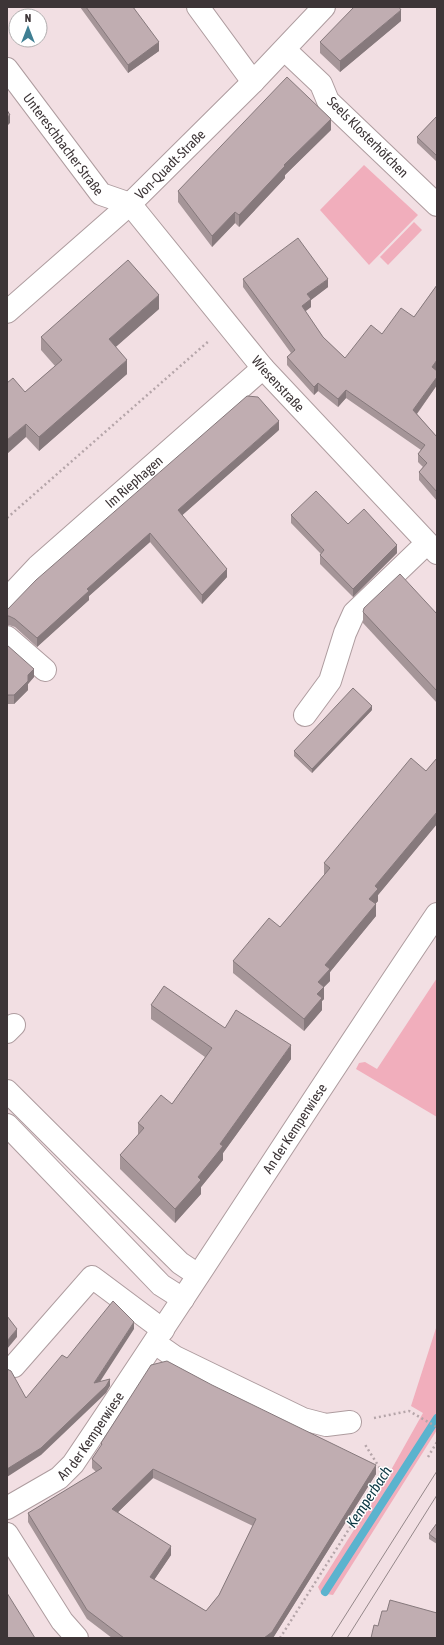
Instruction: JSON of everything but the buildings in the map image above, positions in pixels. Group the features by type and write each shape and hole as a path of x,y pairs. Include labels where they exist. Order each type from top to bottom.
{"street":[{"path":"198,7 253,82"},
{"name":"Von-Quadt-Straße","path":"7,312 130,204 285,50 324,7"},
{"name":"Seels Klosterhöfchen","path":"285,50 321,84 328,101 437,205"},
{"name":"Untereschbacher Straße","path":"7,69 101,194 130,204"},
{"name":"Wiesenstraße","path":"130,204 263,368 432,548"},
{"name":"Im Riephagen","path":"7,598 38,566 263,368"},
{"path":"304,715 330,681 345,633 354,613 432,548"},
{"path":"7,637 45,670"},
{"name":"An der Kemperwiese","path":"7,1508 59,1478 73,1464 159,1337 327,1078 437,914"},
{"path":"7,1091 180,1263 198,1275"},
{"path":"7,1125 161,1285 183,1299"},
{"path":"14,1366 92,1277 159,1337 175,1357 303,1419 326,1424 350,1422"},
{"path":"7,1534 62,1621 78,1638"}],"path":[{"path":"7,518 228,325"},
{"path":"280,1638 382,1477 381,1470 350,1422 410,1411 437,1427"},
{"path":"428,1456 437,1442"}],"shaded area":[{"path":"364,165 418,215 369,265 320,210"},
{"path":"414,222 422,230 388,265 380,257"},
{"path":"437,978 437,1117 356,1069 359,1063 365,1062 377,1069"},
{"path":"437,1325 437,1430 333,1595 321,1593 318,1587 386,1479 423,1413 411,1406"}],"waterway":[{"name":"Kemperbach","path":"325,1592 437,1418"}],"tram line":[{"path":"331,1638 437,1471"},
{"path":"347,1638 437,1495"}]}
